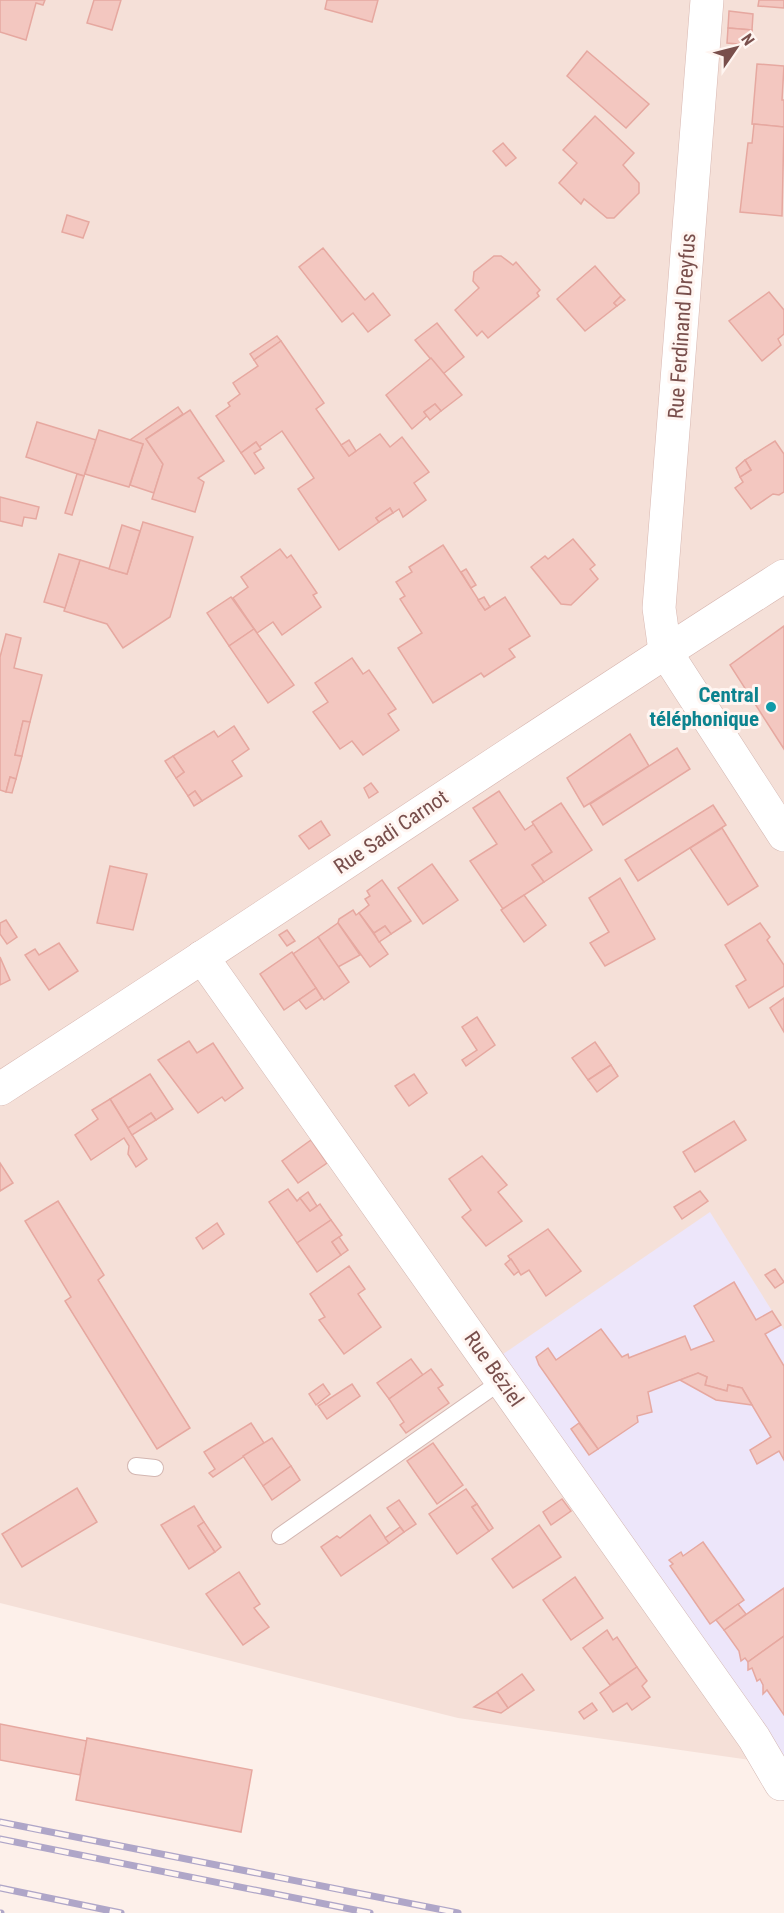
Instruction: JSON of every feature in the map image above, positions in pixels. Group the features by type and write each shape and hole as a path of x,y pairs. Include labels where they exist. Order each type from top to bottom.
{"street":[{"name":"Rue Ferdinand Dreyfus","path":"665,651 659,608 707,0"},
{"name":"Rue Sadi Carnot","path":"0,1089 665,651 784,576"},
{"path":"665,651 784,835"},
{"name":"Rue Béziel","path":"202,957 754,1738 783,1788"}],"lane":[{"path":"280,1536 503,1380"},
{"path":"136,1466 155,1468"}],"shaded area":[{"path":"0,0 784,0 784,1765 458,1718 0,1603"},
{"path":"710,1212 784,1330 784,1765 490,1363"}],"building":[{"path":"0,0 45,0 43,5 36,3 26,40 0,32"},
{"path":"94,0 121,0 112,30 87,23"},
{"path":"327,0 378,0 372,22 325,9"},
{"path":"759,0 784,0 784,8 758,6"},
{"path":"729,11 753,14 752,30 728,28"},
{"path":"728,28 752,30 750,45 727,43"},
{"path":"587,51 649,104 626,128 567,76"},
{"path":"757,64 784,66 782,100 784,100 784,127 752,124"},
{"path":"595,116 634,153 623,165 639,183 639,193 614,218 607,218 584,199 581,204 559,183 577,163 563,150"},
{"path":"754,124 784,127 782,216 740,212 748,143 752,143"},
{"path":"503,143 516,158 506,166 493,151"},
{"path":"67,215 89,222 83,238 62,232"},
{"path":"323,248 365,300 373,293 390,315 368,332 353,313 342,322 299,267"},
{"path":"494,256 501,256 513,265 516,262 540,290 537,293 539,296 488,338 482,331 477,336 455,310 479,288 473,281 474,272"},
{"path":"595,266 621,296 614,303 617,306 585,331 557,299"},
{"path":"769,292 784,310 784,334 778,339 781,345 762,361 729,321"},
{"path":"621,296 625,300 617,306 614,303"},
{"path":"437,323 464,357 443,374 415,340"},
{"path":"277,336 281,341 254,360 250,354"},
{"path":"281,341 324,403 316,409 349,456 380,434 390,447 402,437 429,472 414,483 426,500 403,517 399,509 393,513 390,508 376,518 379,522 339,550 298,489 314,478 282,431 259,447 256,442 241,453 216,416 230,406 228,403 240,394 233,383 258,366 254,360"},
{"path":"431,358 462,395 441,411 435,404 424,412 427,416 412,429 386,395"},
{"path":"435,404 441,411 430,420 424,412"},
{"path":"178,407 183,414 146,439 163,464 154,493 130,485 143,444 130,440"},
{"path":"190,410 224,461 198,478 204,482 195,512 152,499 163,464 146,439"},
{"path":"37,422 96,440 84,476 26,457"},
{"path":"99,430 143,444 129,487 85,474"},
{"path":"349,440 356,451 349,456 341,445"},
{"path":"775,441 784,454 784,492 779,495 773,494 751,509 735,488 743,482 740,477 751,470 745,460"},
{"path":"256,442 261,449 254,453 264,468 255,474 241,453"},
{"path":"745,460 751,470 740,477 736,468"},
{"path":"77,474 84,476 72,515 65,513"},
{"path":"0,497 39,507 36,519 24,517 22,526 0,521"},
{"path":"390,508 393,513 379,522 376,518"},
{"path":"143,522 193,537 170,617 123,648 107,624 64,611 80,560 127,574"},
{"path":"122,525 140,531 127,574 109,569"},
{"path":"573,539 595,565 590,569 598,579 571,605 561,604 531,567 545,556 548,559"},
{"path":"443,545 485,610 505,597 530,636 509,649 515,657 484,677 481,673 433,703 398,648 422,633 400,599 405,596 396,582 412,572 409,567"},
{"path":"280,549 287,558 291,555 317,593 313,595 321,607 282,635 273,622 257,633 233,598 248,587 241,577"},
{"path":"59,554 80,560 65,608 44,602"},
{"path":"466,569 476,585 471,588 461,572"},
{"path":"231,597 254,629 229,646 207,613"},
{"path":"484,597 490,607 485,610 478,600"},
{"name":"Central téléphonique","path":"784,626 784,749 730,665"},
{"path":"254,629 294,685 268,703 229,646"},
{"path":"6,634 21,638 14,668 42,675 30,722 23,721 15,755 22,756 16,779 10,777 6,792 0,790 0,657"},
{"path":"352,658 363,674 369,670 396,709 388,714 399,730 363,755 352,741 340,749 313,712 328,702 315,683"},
{"path":"23,721 30,722 22,756 15,755"},
{"path":"234,726 249,749 232,761 242,776 202,801 195,791 188,796 176,778 184,772 173,756 214,731 218,737"},
{"path":"630,734 649,766 584,807 567,778"},
{"path":"677,748 690,769 603,825 590,804"},
{"path":"173,756 184,772 176,778 165,761"},
{"path":"10,777 16,779 12,793 6,792"},
{"path":"371,783 378,792 369,798 364,788"},
{"path":"195,791 202,801 194,806 188,796"},
{"path":"499,791 525,830 534,824 552,852 532,865 544,882 503,909 470,861 497,844 473,808"},
{"path":"561,803 592,850 544,882 532,865 552,852 532,822"},
{"path":"713,805 726,825 638,881 625,860"},
{"path":"321,821 330,835 309,849 299,836"},
{"path":"722,828 758,886 728,905 690,848"},
{"path":"432,864 458,900 423,924 398,888"},
{"path":"110,866 147,874 133,930 97,923"},
{"path":"620,878 655,939 605,966 590,943 609,932 589,898"},
{"path":"382,880 411,921 391,934 385,926 374,933 359,913 369,905 365,899 370,896 367,891"},
{"path":"524,895 546,925 524,942 501,910"},
{"path":"353,910 356,915 359,913 388,954 370,967 338,923 339,919"},
{"path":"6,920 17,937 7,944 0,934 0,923"},
{"path":"338,923 360,955 338,967 318,937"},
{"path":"760,923 770,937 767,940 784,965 784,986 749,1008 736,986 746,980 725,945"},
{"path":"385,926 391,934 379,942 374,933"},
{"path":"287,930 295,941 287,946 279,935"},
{"path":"318,937 349,982 324,1000 293,954"},
{"path":"59,943 78,971 49,990 25,955 35,949 39,955"},
{"path":"292,952 316,988 284,1010 260,974"},
{"path":"0,957 10,980 0,985"},
{"path":"316,988 322,998 306,1009 299,1000"},
{"path":"784,998 784,1032 770,1008"},
{"path":"477,1017 495,1045 466,1066 462,1060 477,1050 462,1027"},
{"path":"189,1041 197,1053 213,1043 243,1088 225,1101 222,1097 198,1113 158,1060"},
{"path":"595,1042 611,1065 588,1080 572,1058"},
{"path":"611,1065 618,1076 597,1092 588,1080"},
{"path":"150,1074 173,1109 156,1120 151,1113 128,1128 110,1099"},
{"path":"414,1074 427,1093 409,1106 395,1086"},
{"path":"110,1099 147,1159 136,1167 128,1154 129,1146 124,1138 91,1160 75,1135 98,1119 92,1110"},
{"path":"151,1113 156,1120 132,1135 128,1128"},
{"path":"734,1121 746,1140 695,1172 683,1152"},
{"path":"311,1140 327,1163 298,1183 282,1161"},
{"path":"482,1156 507,1185 498,1192 522,1221 486,1246 462,1217 471,1210 449,1179"},
{"path":"0,1163 13,1183 0,1191"},
{"path":"288,1189 297,1201 300,1198 310,1211 320,1204 331,1220 297,1243 269,1202"},
{"path":"700,1191 708,1201 682,1219 674,1207"},
{"path":"308,1192 317,1206 310,1211 300,1198"},
{"path":"58,1201 104,1275 98,1280 190,1428 157,1449 65,1301 71,1297 25,1221"},
{"path":"331,1220 342,1235 332,1242 341,1255 317,1272 297,1243"},
{"path":"217,1223 224,1234 203,1249 196,1238"},
{"path":"548,1229 581,1271 546,1296 529,1270 521,1275 508,1256"},
{"path":"339,1237 348,1250 341,1255 332,1242"},
{"path":"511,1259 519,1271 514,1275 505,1264"},
{"path":"349,1266 365,1289 358,1294 381,1327 344,1354 319,1320 325,1317 310,1294"},
{"path":"775,1269 784,1282 775,1288 765,1275"},
{"path":"734,1282 756,1320 772,1311 781,1325 765,1334 784,1366 784,1460 779,1451 757,1464 750,1450 771,1437 742,1388 728,1385 727,1391 705,1385 707,1377 698,1373 648,1392 652,1412 637,1416 638,1422 598,1449 539,1365 536,1357 548,1348 556,1360 601,1329 622,1357 628,1354 629,1358 685,1336 691,1350 714,1341 694,1306"},
{"path":"411,1359 423,1375 389,1399 377,1383"},
{"path":"431,1369 443,1385 438,1388 449,1403 406,1433 400,1425 404,1422 389,1399"},
{"path":"698,1373 707,1377 705,1385 727,1391 728,1385 742,1388 752,1405 716,1400 680,1380"},
{"path":"323,1384 330,1394 316,1405 309,1394"},
{"path":"352,1384 360,1396 327,1419 318,1406"},
{"path":"251,1423 264,1443 213,1477 209,1473 215,1469 204,1452"},
{"path":"579,1423 598,1449 589,1455 571,1429"},
{"path":"272,1438 291,1466 263,1486 243,1456"},
{"path":"433,1443 463,1485 437,1504 407,1461"},
{"path":"291,1466 300,1480 272,1500 263,1486"},
{"path":"77,1488 97,1522 22,1567 2,1534"},
{"path":"466,1489 477,1504 472,1507 489,1531 457,1554 429,1514"},
{"path":"562,1499 571,1511 551,1525 543,1512"},
{"path":"399,1500 416,1524 404,1532 387,1508"},
{"path":"477,1504 493,1528 489,1531 472,1507"},
{"path":"194,1506 204,1522 198,1526 215,1552 189,1569 161,1525"},
{"path":"370,1515 389,1543 341,1576 321,1547 337,1536 340,1538"},
{"path":"204,1522 221,1547 215,1552 198,1526"},
{"path":"539,1525 561,1557 513,1588 492,1559"},
{"path":"400,1527 404,1532 389,1543 385,1538"},
{"path":"703,1542 744,1600 710,1624 670,1566 673,1564 669,1560 681,1552 683,1556"},
{"path":"239,1572 260,1604 254,1608 269,1627 243,1645 206,1594"},
{"path":"575,1577 603,1618 571,1640 543,1600"},
{"path":"784,1588 784,1636 748,1662 745,1658 741,1661 739,1651 724,1630"},
{"path":"738,1604 746,1614 724,1630 716,1620"},
{"path":"607,1630 613,1640 617,1637 637,1667 610,1685 583,1648"},
{"path":"784,1636 784,1715 767,1690 763,1694 763,1685 760,1679 757,1681 752,1668 748,1670 748,1662"},
{"path":"637,1667 647,1681 642,1686 650,1697 632,1710 627,1703 613,1712 600,1693"},
{"path":"522,1674 534,1690 508,1708 497,1692"},
{"path":"497,1692 508,1708 501,1713 474,1707"},
{"path":"592,1703 597,1710 584,1719 579,1712"},
{"path":"0,1724 87,1741 80,1775 0,1760"},
{"path":"87,1738 252,1770 241,1832 76,1800"}],"railway":[{"path":"0,1822 458,1913"},
{"path":"0,1839 370,1913"},
{"path":"0,1888 121,1913"}],"place":[{"name":"Central téléphonique","path":"771,707"}]}
